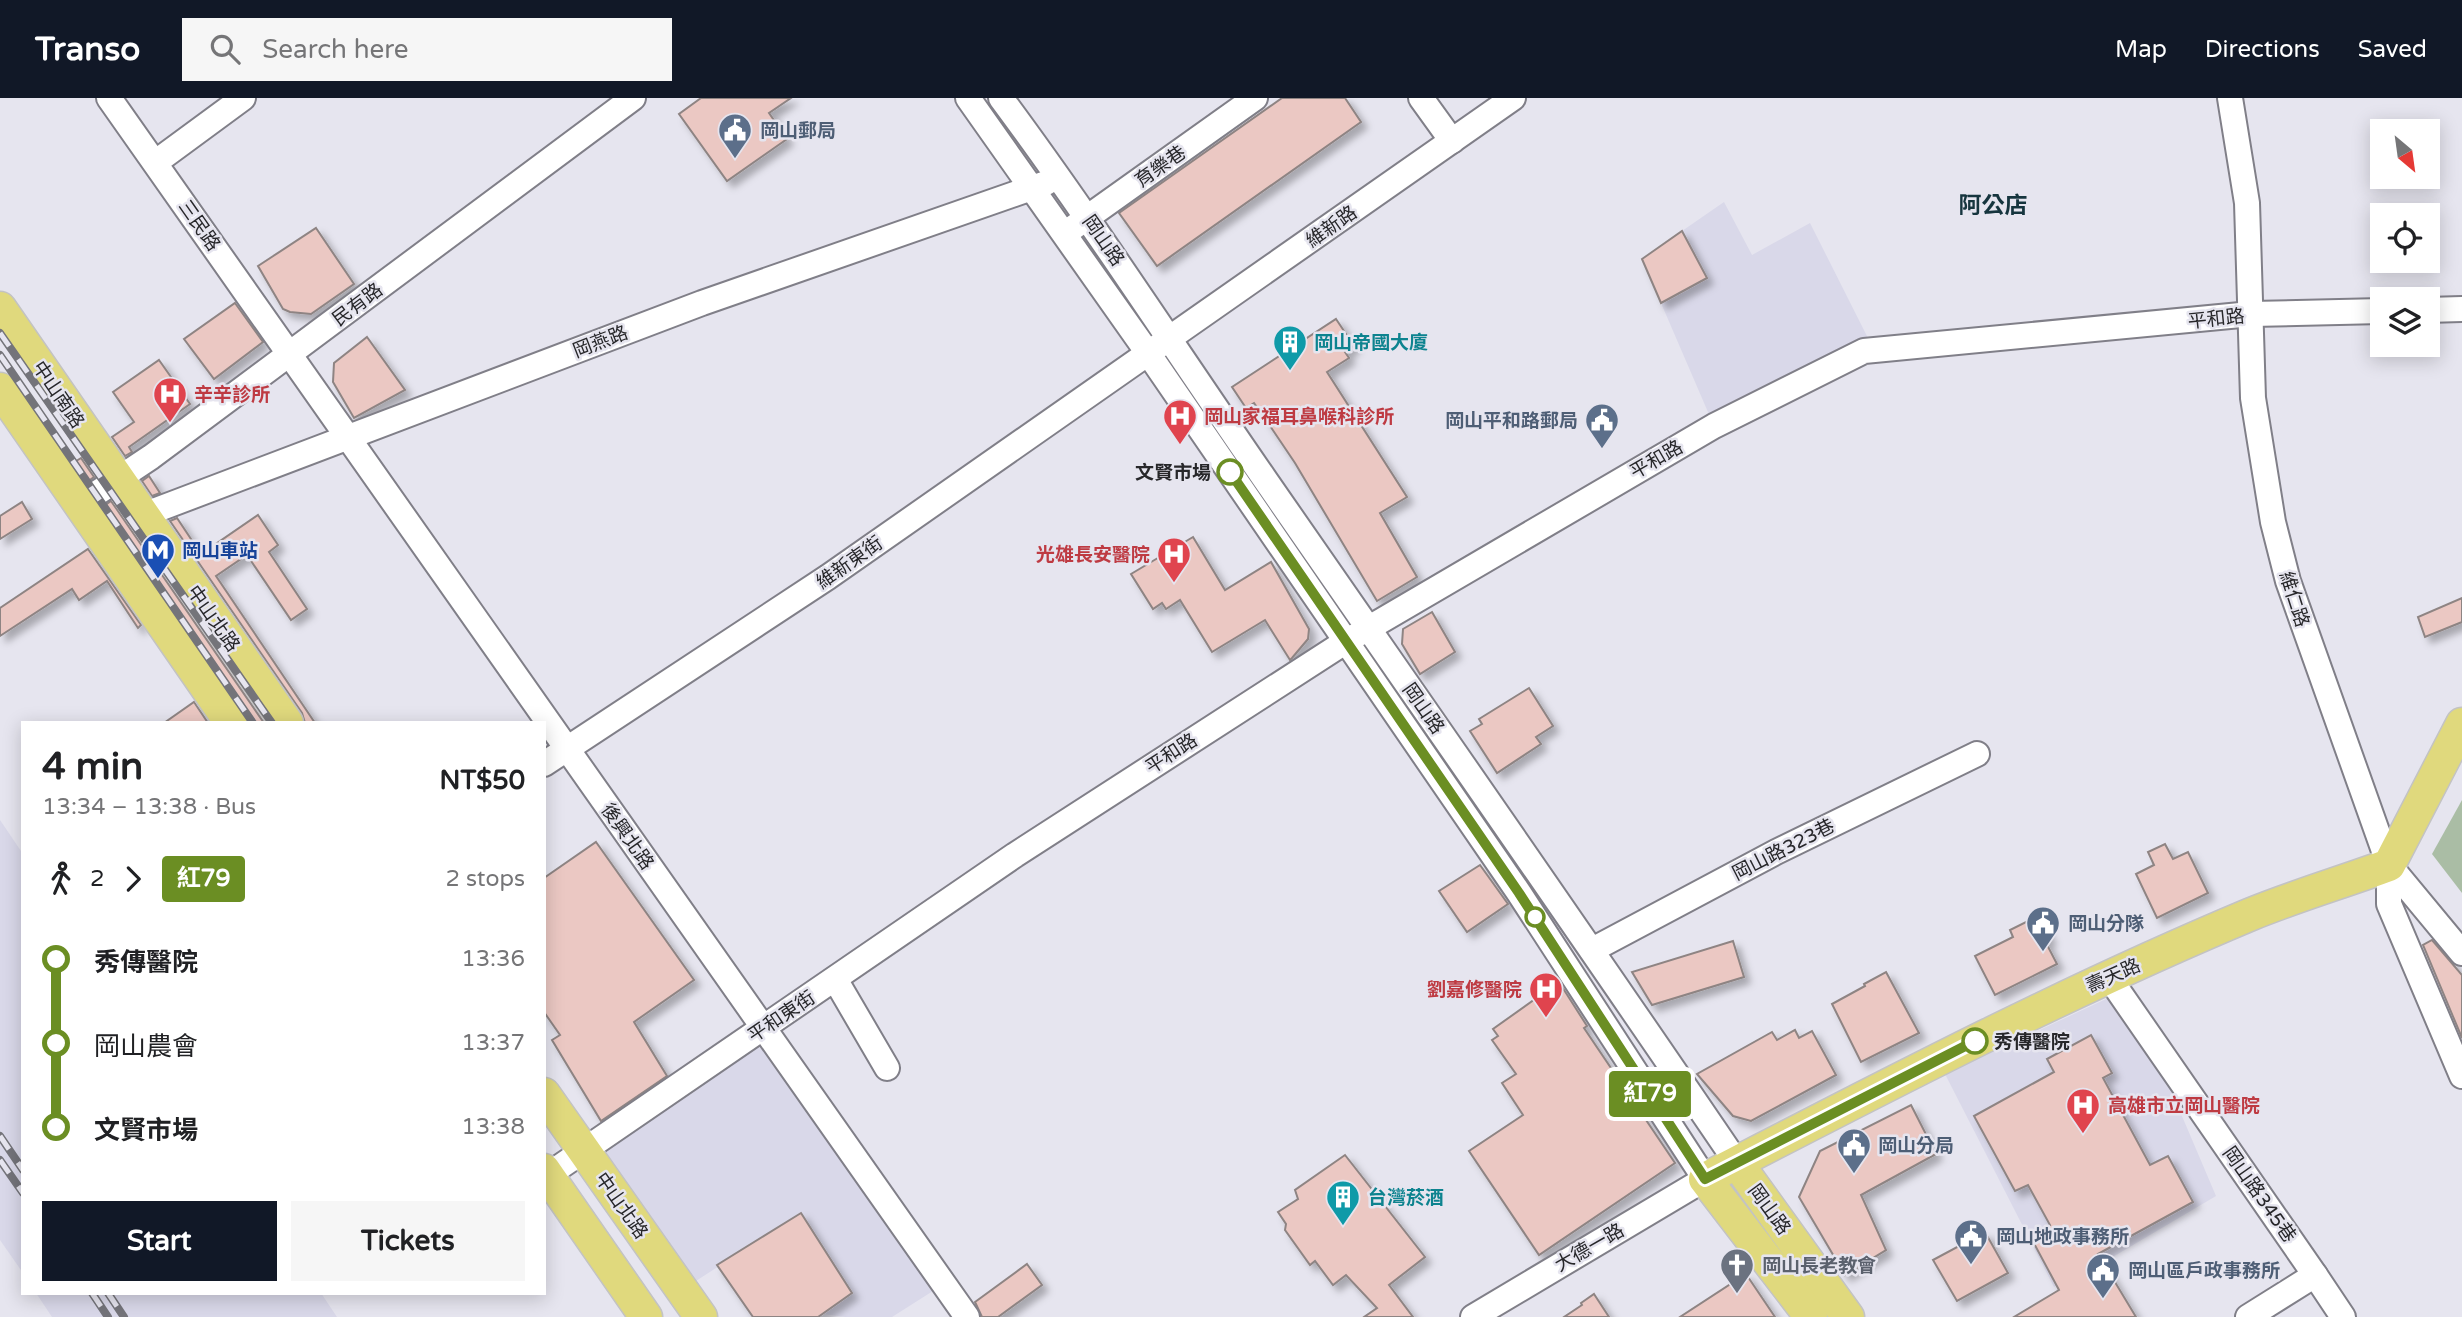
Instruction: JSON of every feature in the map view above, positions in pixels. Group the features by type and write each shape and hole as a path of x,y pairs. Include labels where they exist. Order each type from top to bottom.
{"main road":[{"name":"中山南路","path":"0,308 118,479"},
{"path":"0,389 230,721"},
{"name":"中山北路","path":"118,479 286,721"},
{"path":"2389,865 2462,724"},
{"name":"壽天路","path":"1705,1179 1929,1063 2108,976 2252,914 2389,865"},
{"name":"中山北路","path":"546,1097 701,1317"},
{"name":"岡山路","path":"1737,1163 1848,1317"},
{"path":"546,1173 646,1317"},
{"name":"岡山路","path":"1705,1179 1811,1317"}],"street":[{"name":"三民路","path":"109,98 290,353"},
{"path":"156,162 243,98"},
{"name":"民有路","path":"79,505 290,353 633,98"},
{"name":"岡山路","path":"968,98 1065,233 1519,893 1705,1179"},
{"name":"岡山路","path":"1001,98 1088,217 1238,440 1737,1163"},
{"name":"育樂巷","path":"1065,233 1255,98"},
{"path":"1421,98 1452,141"},
{"name":"維新路","path":"1148,353 1513,98"},
{"name":"維仁路","path":"2230,98 2247,203 2253,398 2273,522 2288,580 2389,865 2389,905 2462,1076"},
{"name":"岡燕路","path":"143,515 702,303 1060,178"},
{"path":"2440,310 2462,309"},
{"name":"平和路","path":"1015,855 1368,628 1714,426 1864,351 2251,314 2370,311"},
{"name":"後興北路","path":"290,353 967,1317"},
{"name":"維新東街","path":"546,763 828,577 1148,353"},
{"name":"岡山路323巷","path":"1592,950 1776,852 1977,754"},
{"name":"平和東街","path":"546,1173 584,1151 1015,855"},
{"path":"2389,865 2462,953"},
{"name":"岡山路345巷","path":"2108,976 2343,1317"},
{"path":"835,979 887,1068"},
{"name":"大德一路","path":"1474,1317 1705,1179"},
{"path":"2248,1317 2315,1275"}],"shaded area":[{"path":"1724,202 1752,255 1810,223 1874,350 1714,426 1661,303 1707,278 1682,231"},
{"path":"0,820 21,851 21,1270 0,1240"},
{"name":"高雄市立岡山醫院","path":"2106,999 2118,1001 2159,1062 2216,1196 2106,1261 2054,1287 1945,1074"},
{"path":"759,1022 944,1284 892,1317 823,1314 852,1293 801,1213 682,1290 584,1151"},
{"path":"37,1295 322,1295 337,1317 52,1317"}],"green space":[{"path":"2462,800 2462,893 2432,854"}],"building":[{"name":"岡山郵局","path":"701,98 791,98 769,113 787,139 727,181 679,114"},
{"path":"1282,98 1345,98 1361,122 1157,266 1119,213"},
{"path":"316,228 354,284 311,314 290,312 283,309 258,266"},
{"path":"1682,231 1707,278 1661,303 1642,259"},
{"path":"235,303 263,342 214,379 184,339"},
{"path":"1336,319 1354,346 1345,352 1349,358 1327,372 1407,497 1380,513 1417,577 1377,601 1295,463 1262,414 1254,403 1246,408 1232,387"},
{"path":"367,337 405,390 354,418 333,382 334,363"},
{"path":"159,360 190,404 129,447 132,452 125,456 112,437 134,422 113,392"},
{"path":"81,458 94,477 87,482 73,463"},
{"path":"149,476 160,493 152,496 142,481"},
{"path":"111,501 263,721 248,721 246,713 104,506"},
{"path":"22,502 32,519 0,539 0,516"},
{"path":"258,515 278,545 269,552 307,609 291,620 247,555 216,576 314,721 304,721 302,713 170,521 177,518 201,554"},
{"name":"光雄長安醫院","path":"1193,537 1225,590 1271,562 1309,629 1308,639 1290,660 1265,620 1212,652 1180,600 1166,609 1162,603 1153,609 1131,574"},
{"path":"88,549 141,625 138,628 107,581 79,600 72,589 0,636 0,608"},
{"path":"2462,598 2462,622 2425,637 2418,617"},
{"path":"1432,612 1455,652 1420,674 1402,644 1403,629"},
{"path":"1529,688 1553,726 1536,737 1541,744 1497,773 1470,731 1482,724 1479,719"},
{"path":"194,702 207,721 167,721"},
{"path":"596,842 694,980 634,1022 667,1076 601,1121 552,1040 560,1035 546,1015 546,877"},
{"path":"2165,844 2173,859 2188,852 2208,893 2157,918 2136,874 2154,865 2148,852"},
{"path":"1480,865 1508,904 1467,932 1439,891"},
{"path":"2038,916 2050,939 2045,941 2057,964 1995,995 1975,956 2013,937 2010,930"},
{"path":"2432,940 2462,975 2462,1038 2423,945"},
{"path":"1733,941 1744,977 1652,1005 1632,972"},
{"path":"1886,972 1919,1033 1861,1062 1832,1004"},
{"path":"1559,982 1587,1026 1584,1028 1675,1163 1539,1255 1469,1151 1523,1115 1502,1083 1516,1074 1492,1040 1498,1036 1493,1029"},
{"path":"1795,1030 1799,1038 1812,1031 1836,1075 1751,1121 1733,1116 1697,1074 1772,1032 1777,1040"},
{"name":"高雄市立岡山醫院","path":"2091,1035 2112,1073 2103,1078 2150,1165 2168,1156 2193,1202 2098,1254 2136,1317 2014,1317 2059,1290 2030,1236 2050,1225 2028,1185 2015,1191 1974,1116 2054,1072 2047,1059"},
{"name":"岡山分局","path":"1911,1105 1936,1154 1861,1195 1886,1250 1845,1275 1799,1197 1820,1151"},
{"name":"台灣菸酒","path":"1345,1155 1425,1257 1389,1285 1413,1317 1364,1317 1377,1308 1346,1275 1333,1285 1315,1261 1310,1265 1285,1230 1286,1224 1278,1212 1298,1199 1295,1190"},
{"path":"801,1213 852,1293 818,1317 753,1317 717,1265"},
{"name":"岡山地政事務所","path":"1985,1232 2008,1273 1957,1301 1933,1260"},
{"path":"1027,1264 1042,1285 998,1317 982,1317 975,1302"},
{"name":"岡山長老教會","path":"1746,1274 1775,1317 1680,1317"},
{"path":"1594,1294 1609,1317 1564,1317 1582,1305 1581,1303"}],"railway":[{"path":"0,333 271,721"},
{"path":"0,355 252,721"},
{"path":"0,1136 21,1167"},
{"path":"0,1160 21,1190"},
{"path":"93,1295 108,1317"},
{"path":"109,1295 124,1317"}],"bus line":[{"name":"紅79","path":"1230,472 1519,893 1705,1179 1975,1041"}],"place":[{"name":"岡山郵局","path":"735,160"},
{"name":"岡山帝國大廈","path":"1290,372"},
{"name":"辛辛診所","path":"170,424"},
{"name":"岡山家福耳鼻喉科診所","path":"1180,446"},
{"name":"岡山平和路郵局","path":"1602,450"},
{"name":"文賢市場","path":"1230,472"},
{"name":"岡山車站","path":"158,580"},
{"name":"光雄長安醫院","path":"1174,584"},
{"name":"岡山分隊","path":"2043,953"},
{"name":"劉嘉修醫院","path":"1546,1019"},
{"name":"秀傳醫院","path":"1975,1041"},
{"name":"高雄市立岡山醫院","path":"2083,1135"},
{"name":"岡山分局","path":"1854,1175"},
{"name":"台灣菸酒","path":"1343,1227"},
{"name":"岡山地政事務所","path":"1971,1266"},
{"name":"岡山長老教會","path":"1737,1295"},
{"name":"岡山區戶政事務所","path":"2103,1300"}],"district":[{"name":"阿公店","path":"1993,205"}]}
